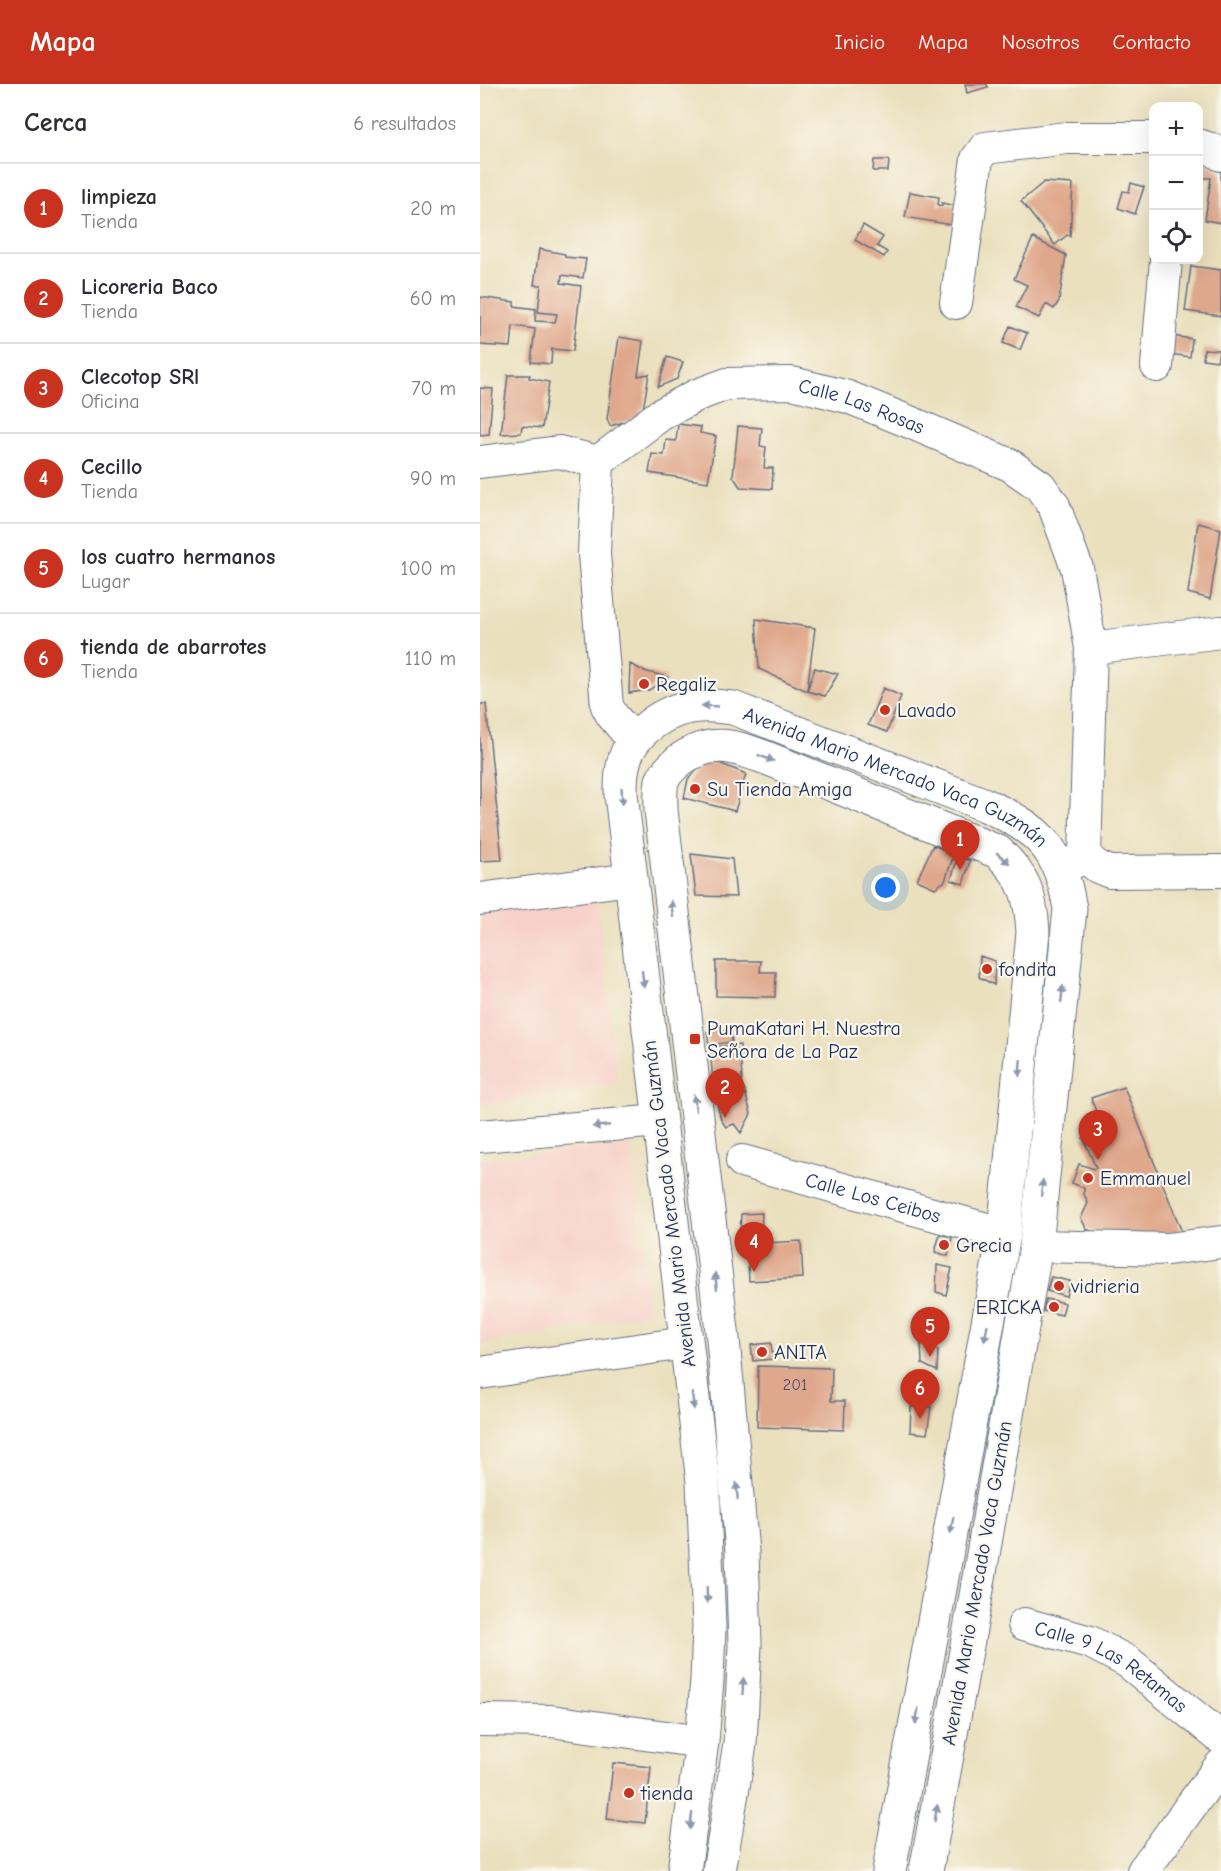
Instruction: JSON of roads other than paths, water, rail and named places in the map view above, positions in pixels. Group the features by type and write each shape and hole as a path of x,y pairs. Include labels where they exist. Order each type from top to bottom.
{"main road":[{"name":"Avenida Mario Mercado Vaca Guzmán","path":"684,1871 702,1742 709,1626 703,1482 621,794 623,766 626,754 634,741 654,721 678,710 698,706 733,708 983,804 1014,818 1036,834 1049,849 1072,863 1066,884 1070,909 1036,1246 926,1871"},
{"path":"634,741 673,765"},
{"name":"Avenida Mario Mercado Vaca Guzmán","path":"719,1871 740,1744 745,1645 742,1552 723,1339 661,810 662,781 673,765 690,753 708,746 735,746 998,852 1014,867 1032,909 1033,932 1004,1234 889,1871"},
{"path":"1024,886 1072,863"},
{"path":"1004,1234 1036,1246"},
{"path":"685,1343 723,1339"},
{"path":"702,1742 740,1744"}],"street":[{"path":"956,303 977,159 985,148 1067,138 1149,138"},
{"path":"1203,147 1221,155"},
{"path":"1157,366 1166,264"},
{"name":"Calle Las Rosas","path":"598,462 660,415 697,395 727,384 792,383 848,397 1010,465 1040,486 1054,506 1077,568 1091,648 1072,863"},
{"path":"480,462 559,452 598,462 594,554 607,706 634,741"},
{"path":"1091,648 1221,632"},
{"path":"1072,863 1098,867 1110,872 1221,871"},
{"path":"480,899 631,879"},
{"path":"480,1136 660,1121"},
{"name":"Calle Los Ceibos","path":"742,1161 1004,1234"},
{"path":"1036,1246 1168,1249 1221,1242"},
{"path":"480,1373 685,1343"},
{"name":"Calle 9 Las Retamas","path":"1024,1624 1090,1642 1128,1662 1221,1738"},
{"path":"480,1720 551,1721 702,1742"},
{"path":"1143,1871 1221,1765"}],"place":[{"name":"Regaliz","path":"644,684"},
{"name":"Lavado","path":"885,710"},
{"name":"Su Tienda Amiga","path":"695,789"},
{"name":"limpieza","path":"960,870"},
{"name":"fondita","path":"987,969"},
{"name":"PumaKatari H. Nuestra Señora de La Paz","path":"695,1039"},
{"name":"Licoreria Baco","path":"725,1118"},
{"name":"Clecotop SRl","path":"1098,1160"},
{"name":"Emmanuel","path":"1088,1178"},
{"name":"Grecia","path":"944,1245"},
{"name":"Cecillo","path":"754,1272"},
{"name":"vidrieria","path":"1059,1286"},
{"name":"ERICKA","path":"1054,1307"},
{"name":"ANITA","path":"762,1352"},
{"name":"los cuatro hermanos","path":"930,1357"},
{"name":"tienda de abarrotes","path":"920,1419"},
{"name":"tienda","path":"629,1793"}]}
